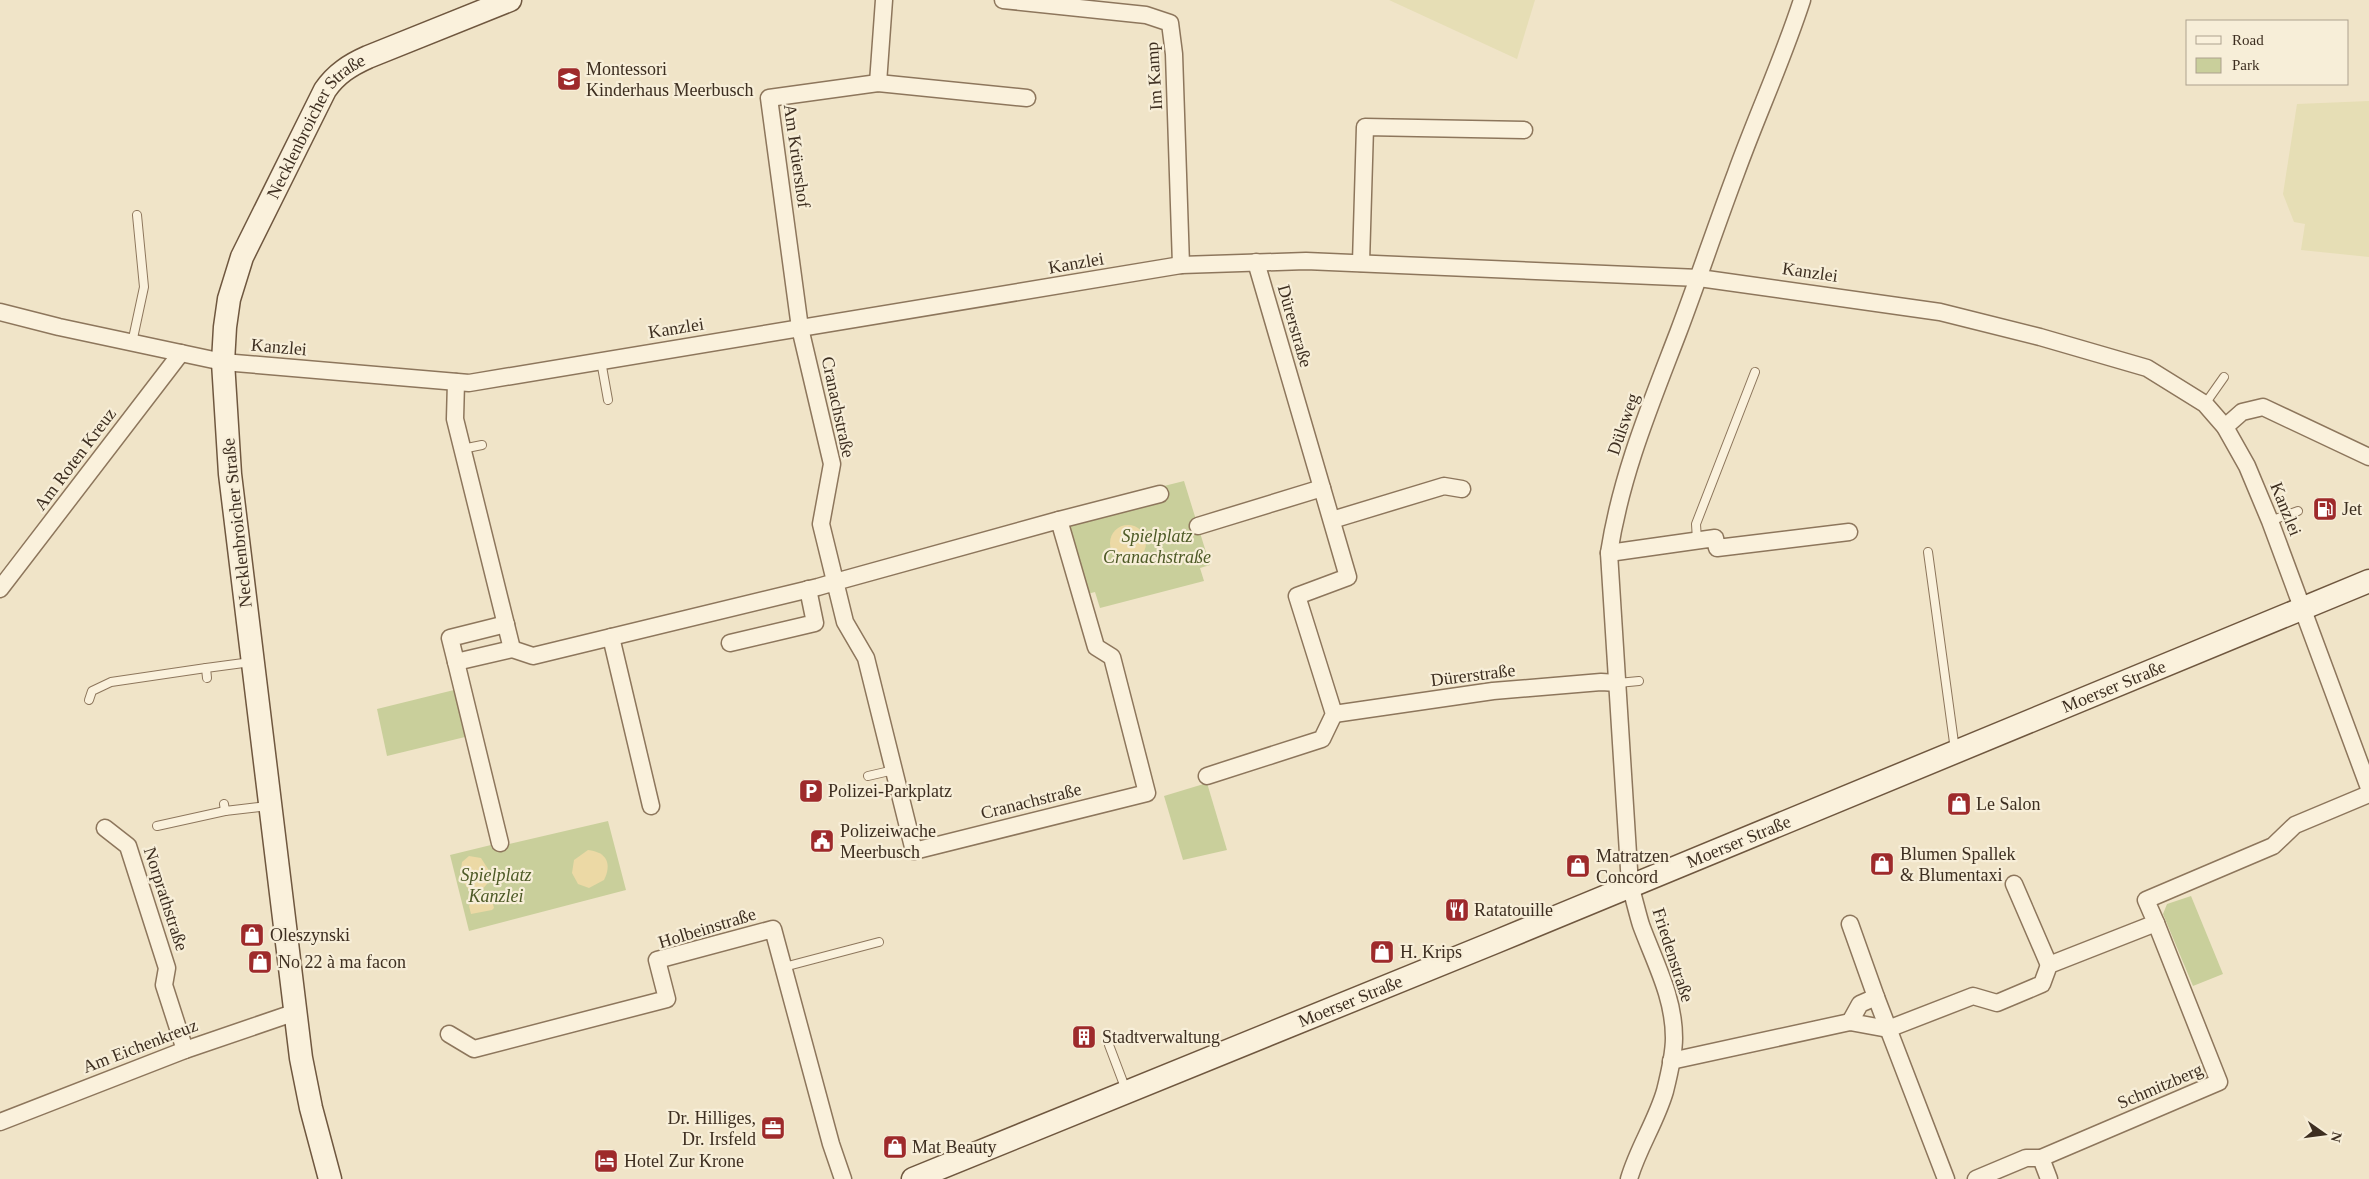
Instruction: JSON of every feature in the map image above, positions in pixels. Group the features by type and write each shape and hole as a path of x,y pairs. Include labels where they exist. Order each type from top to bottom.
{"main road":[{"name":"Necklenbroicher Straße","path":"330,1179 311,1108 301,1058 230,474 223,362 225,327 230,299 242,258 278,182 325,90 332,80 352,64 510,0"},
{"name":"Moerser Straße","path":"913,1179 2369,581"}],"street":[{"path":"884,0 878,83 1027,98"},
{"name":"Im Kamp","path":"1003,0 1146,15 1170,23 1174,54 1181,265"},
{"name":"Dülsweg","path":"1630,885 1609,553 1613,524 1634,447 1699,278 1736,172 1789,42 1802,0"},
{"name":"Am Krüershof","path":"800,328 769,98 878,83"},
{"path":"1361,263 1365,127 1524,130"},
{"name":"Kanzlei","path":"0,312 223,362 469,383 1181,265 1306,261 1699,278 1940,312 2040,337 2147,368 2205,404 2225,427 2247,466 2303,608 2369,788"},
{"name":"Dürerstraße","path":"1256,262 1348,577 1297,596 1334,714 1493,691 1601,682 1618,683"},
{"name":"Cranachstraße","path":"800,328 832,464 821,524 845,622 866,658 914,851 1146,793 1112,657 1096,647 1059,520"},
{"name":"Am Roten Kreuz","path":"0,589 181,353"},
{"path":"456,382 455,419 512,649"},
{"path":"2225,427 2242,412 2263,407 2369,457"},
{"path":"1332,520 1444,486 1462,489"},
{"path":"1198,526 1322,488"},
{"path":"456,662 512,649 533,656 836,582 1160,494"},
{"path":"1609,553 1715,538 1717,548 1849,532"},
{"path":"730,643 815,622 808,589"},
{"path":"500,843 450,638 506,624"},
{"path":"611,637 652,806"},
{"path":"1207,776 1322,739 1334,714"},
{"path":"1671,1061 1850,1022 1888,1030 1973,996 1997,1003 2042,984 2050,965 2156,923 2146,900 2274,846 2295,825 2369,794"},
{"name":"Norprathstraße","path":"105,828 128,846 167,968 164,985 185,1050"},
{"path":"2014,884 2050,965"},
{"name":"Friedenstraße","path":"1629,1179 1635,1158 1656,1117 1671,1061 1674,1040 1672,1010 1660,971 1641,925 1630,885"},
{"name":"Schmitzberg","path":"1976,1179 2026,1158 2041,1158 2219,1082 2156,923"},
{"path":"1850,924 1863,966 1946,1179"},
{"name":"Holbeinstraße","path":"449,1034 474,1049 667,999 656,960 773,929 831,1144 843,1179"},
{"path":"1850,1022 1860,1004 1876,997"},
{"name":"Am Eichenkreuz","path":"0,1122 185,1050 296,1012"},
{"path":"2041,1158 2049,1179"}],"lane":[{"path":"132,343 144,287 137,215"},
{"path":"600,361 608,400"},
{"path":"1697,540 1696,524 1755,372"},
{"path":"2205,404 2224,377"},
{"path":"462,449 482,445"},
{"path":"2270,522 2298,511"},
{"path":"1928,552 1955,752"},
{"path":"89,700 92,691 111,682 253,662"},
{"path":"206,668 208,678"},
{"path":"1618,683 1639,682"},
{"path":"868,776 894,770"},
{"path":"157,826 225,808 270,805"},
{"path":"784,967 879,942"},
{"path":"1109,1044 1127,1092"}],"shaded area":[{"path":"1389,0 1535,0 1517,59"},
{"path":"2369,101 2369,257 2301,250 2305,224 2294,222 2283,194 2297,104"}],"green space":[{"name":"Spielplatz Cranachstraße","path":"1184,481 1210,565 1200,568 1204,581 1100,608 1095,592 1087,594 1063,525 1160,487"},
{"path":"454,690 465,737 387,756 377,709"},
{"path":"1207,783 1227,850 1183,860 1164,796"},
{"name":"Spielplatz Kanzlei","path":"608,821 626,890 469,931 450,855 491,845 492,848"},
{"path":"2191,896 2223,974 2193,986 2163,914 2167,904"}],"sand":[{"path":"1128,525 1135,526 1141,530 1145,536 1145,550 1141,556 1135,560 1128,561 1121,560 1115,556 1111,550 1110,543 1111,536 1115,530 1121,526"},
{"path":"588,850 604,856 608,869 604,880 589,888 578,884 572,873 574,860"},
{"path":"469,856 481,858 488,869 487,884 480,892 469,890 460,877 462,862"},
{"path":"492,900 494,908 492,910 471,914 469,906 471,903"}],"place":[{"name":"Montessori Kinderhaus Meerbusch","path":"569,79"},
{"name":"Jet","path":"2325,509"},
{"name":"Polizei-Parkplatz","path":"811,791"},
{"name":"Le Salon","path":"1959,804"},
{"name":"Polizeiwache Meerbusch","path":"822,841"},
{"name":"Blumen Spallek & Blumentaxi","path":"1882,864"},
{"name":"Matratzen Concord","path":"1578,866"},
{"name":"Ratatouille","path":"1457,910"},
{"name":"Oleszynski","path":"252,935"},
{"name":"H. Krips","path":"1382,952"},
{"name":"No 22 à ma facon","path":"260,962"},
{"name":"Stadtverwaltung","path":"1084,1037"},
{"name":"Dr. Hilliges, Dr. Irsfeld","path":"773,1128"},
{"name":"Mat Beauty","path":"895,1147"},
{"name":"Hotel Zur Krone","path":"606,1161"}]}
